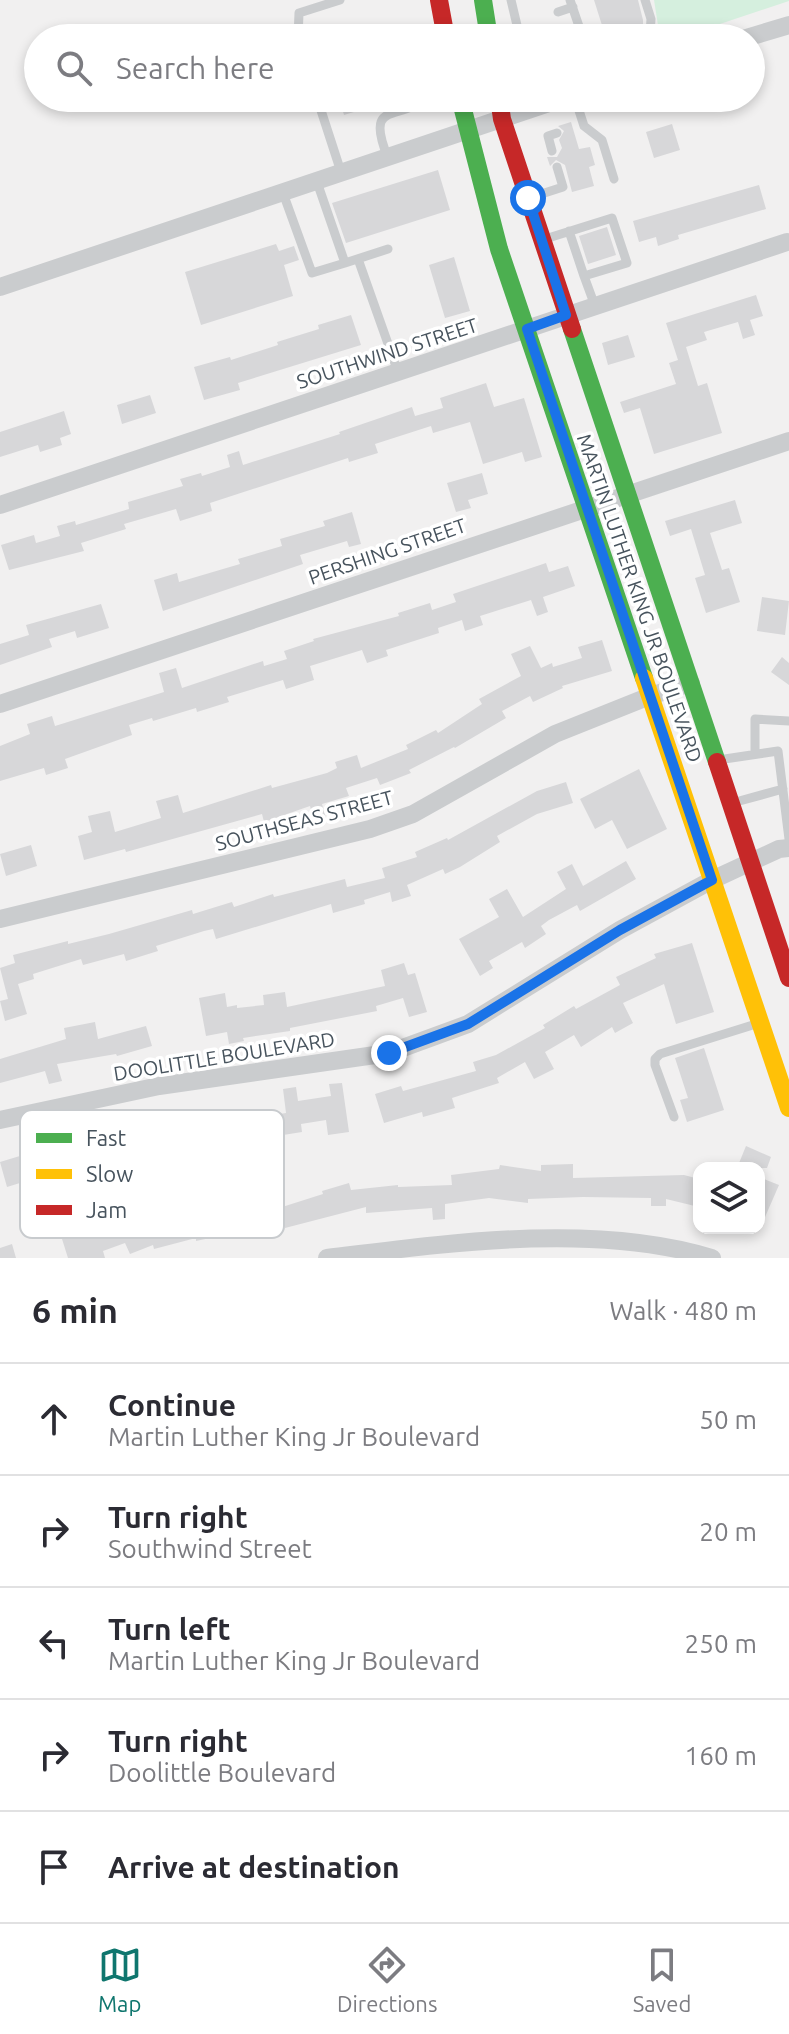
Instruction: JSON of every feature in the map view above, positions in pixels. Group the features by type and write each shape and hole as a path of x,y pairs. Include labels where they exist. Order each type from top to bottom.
{"main road":[{"path":"439,0 443,24"},
{"name":"MARTIN LUTHER KING JR BOULEVARD","path":"463,112 499,249 789,1108"},
{"name":"MARTIN LUTHER KING JR BOULEVARD","path":"501,112 789,978"}],"street":[{"path":"765,32 789,25"},
{"path":"0,287 523,112"},
{"name":"SOUTHWIND STREET","path":"0,505 595,306 788,237"},
{"name":"PERSHING STREET","path":"0,704 789,441"},
{"name":"SOUTHSEAS STREET","path":"0,919 384,824 413,814 555,734 691,683"},
{"name":"DOOLITTLE BOULEVARD","path":"47,1110 159,1086 389,1053 468,1024 620,930 712,880 779,849 789,848"},
{"name":"DOOLITTLE BOULEVARD","path":"0,1120 20,1116"},
{"path":"327,1258 506,1240 630,1240 677,1247 712,1258"}],"lane":[{"path":"299,24 299,13 340,0"},
{"path":"645,0 651,24"},
{"path":"558,12 571,4 578,24"},
{"path":"484,9 517,13"},
{"path":"322,112 342,175"},
{"path":"388,158 379,135 379,124 393,112"},
{"path":"580,112 584,126 602,140 614,179"},
{"path":"573,129 584,126"},
{"path":"552,151 548,136 557,133"},
{"path":"528,198 563,187 557,167"},
{"path":"317,182 345,263"},
{"path":"283,193 312,273 388,249"},
{"path":"542,240 612,218 627,263 584,276"},
{"path":"569,231 595,306"},
{"path":"358,259 398,372"},
{"path":"755,754 755,719 789,721"},
{"path":"717,760 789,749"},
{"path":"778,751 789,839"},
{"path":"731,803 783,789"},
{"path":"674,1117 655,1059 660,1054 759,1023"}],"green space":[{"path":"654,0 789,0 720,24 658,24"}],"building":[{"path":"594,0 638,0 643,24 602,24"},
{"path":"571,122 579,149 590,147 595,165 589,167 594,186 572,192 565,165 556,160 550,166 547,157 557,157 562,148 559,140 564,131 558,126"},
{"path":"672,124 680,150 654,158 646,132"},
{"path":"438,170 450,210 346,243 332,203"},
{"path":"759,185 766,209 678,235 679,239 658,246 656,237 639,242 633,221"},
{"path":"607,227 616,255 588,264 579,236"},
{"path":"276,244 279,251 294,246 299,260 284,265 293,296 201,325 185,272"},
{"path":"454,257 470,311 445,318 429,265"},
{"path":"756,295 763,316 750,320 755,335 743,339 738,322 704,332 707,340 686,347 698,386 707,383 722,433 654,454 640,408 624,413 620,402 676,384 669,363 678,360 666,323"},
{"path":"351,315 361,345 238,383 240,390 204,400 194,367 230,357 231,360 278,345 277,342 319,329 318,325"},
{"path":"628,335 635,357 608,365 602,343"},
{"path":"486,383 494,407 524,398 542,457 525,462 522,452 483,464 470,422 433,433 431,426 375,444 378,453 349,462 348,458 210,503 212,511 180,521 176,509 124,524 126,529 81,543 84,551 9,570 1,545 34,535 36,543 60,536 57,526 75,521 76,525 129,509 128,502 183,486 180,479 230,467 227,455 239,451 243,465 412,407 415,416 443,408 440,398"},
{"path":"150,395 156,413 122,424 117,405"},
{"path":"64,411 71,434 60,438 62,445 40,452 38,445 0,457 0,432"},
{"path":"482,473 488,494 468,500 471,508 456,512 447,483"},
{"path":"735,500 742,523 710,533 722,570 729,568 740,602 706,613 695,578 705,575 691,529 670,536 665,521"},
{"path":"352,512 361,544 349,547 347,541 300,555 303,564 163,611 154,580 177,573 179,582 240,564 238,559 282,546 280,539 325,526 323,521"},
{"path":"546,563 549,572 568,566 575,586 543,597 548,612 537,616 531,600 480,616 483,625 465,631 462,620 438,628 439,633 386,650 388,656 367,663 362,650 310,666 314,680 286,689 283,680 227,697 229,702 197,712 196,708 129,725 132,735 65,759 68,768 46,775 44,768 0,781 0,746 30,734 27,724 52,716 55,726 164,692 159,673 176,668 182,688 263,661 264,666 287,659 284,651 313,639 399,616 398,613 430,603 432,610 456,602 453,594"},
{"path":"762,597 789,601 785,635 757,631"},
{"path":"101,604 109,628 77,638 75,631 49,639 52,647 0,665 0,644 29,635 26,625"},
{"path":"602,640 612,671 562,686 533,702 530,696 502,711 506,718 409,770 411,773 380,785 377,778 346,788 349,796 322,804 326,818 314,822 310,806 264,822 262,814 126,852 125,849 84,860 78,836 92,832 88,816 110,811 115,832 161,818 156,801 178,795 183,813 271,785 272,788 327,773 337,768 335,762 357,755 361,768 408,749 406,745 436,730 438,733 482,704 479,699 521,676 511,654 530,646 541,668 552,663 553,667 582,658 578,647"},
{"path":"782,657 789,663 789,685 771,672"},
{"path":"639,769 667,829 627,849 612,820 595,829 580,799"},
{"path":"566,782 573,803 537,814 497,836 500,842 460,867 445,874 443,869 407,885 411,896 392,902 390,892 364,900 365,904 333,913 331,904 216,939 213,929 204,931 156,946 158,951 126,961 124,954 83,965 81,959 33,974 34,979 18,984 27,1014 5,1021 0,1001 8,999 0,968 15,963 13,955 109,934 192,910 193,914 232,902 234,907 273,894 274,897 345,879 347,887 385,878 382,868 417,857 415,852 448,840 537,791"},
{"path":"31,845 37,866 6,876 0,854"},
{"path":"626,861 636,879 580,911 577,905 549,920 541,926 546,934 525,948 522,942 489,961 493,968 480,976 459,939 499,917 489,899 507,889 523,917 566,889 557,872 572,864 583,886"},
{"path":"692,943 714,1012 676,1024 664,984 623,1003 633,1023 615,1033 612,1027 581,1047 574,1035 545,1052 554,1069 534,1079 525,1062 497,1078 499,1083 452,1098 455,1108 423,1117 422,1112 384,1123 375,1094 401,1086 403,1091 476,1071 473,1062 496,1055 545,1028 543,1025 574,1006 576,1009 620,985 616,977 656,958 654,954"},
{"path":"404,963 408,975 415,973 427,1012 409,1017 403,998 376,1006 377,1011 290,1028 290,1031 243,1038 244,1041 229,1044 227,1032 206,1036 199,998 225,993 227,1007 237,1005 237,1008 264,1005 263,995 285,992 287,1007 385,986 381,970"},
{"path":"95,1022 98,1039 146,1026 152,1046 117,1056 57,1064 62,1081 49,1084 45,1071 0,1083 0,1059 66,1039 64,1028"},
{"path":"704,1048 724,1110 687,1122 680,1100 688,1098 675,1058"},
{"path":"342,1083 349,1132 328,1135 326,1120 301,1124 302,1132 284,1135 286,1113 283,1089 296,1087 298,1101 331,1096 329,1084"},
{"path":"746,1146 771,1157 767,1168 765,1162 739,1162"},
{"path":"20,1156 20,1183 7,1187 0,1162"},
{"path":"573,1164 573,1178 684,1175 693,1177 693,1206 666,1199 666,1206 651,1206 651,1198 528,1199 528,1203 489,1198 445,1204 445,1219 433,1220 432,1208 366,1213 366,1207 285,1228 284,1225 284,1206 349,1183 351,1190 398,1185 452,1185 451,1175 499,1169 500,1165 541,1171 541,1165"},
{"path":"765,1179 779,1185 765,1217"},
{"path":"196,1238 154,1249 153,1245 130,1254 125,1243 103,1251 105,1258 68,1258 62,1239"},
{"path":"12,1244 16,1258 0,1258 0,1248"}],"traffic: fast":[{"path":"483,0 487,24"},
{"path":"464,112 499,249 644,678"},
{"path":"572,329 717,762"}],"traffic: slow":[{"path":"644,678 789,1108"}],"traffic: jam":[{"path":"439,0 443,24"},
{"path":"501,112 572,329"},
{"path":"717,762 789,978"}],"route":[{"path":"389,1053 468,1024 620,930 712,880 527,329 566,315 528,198"}]}
